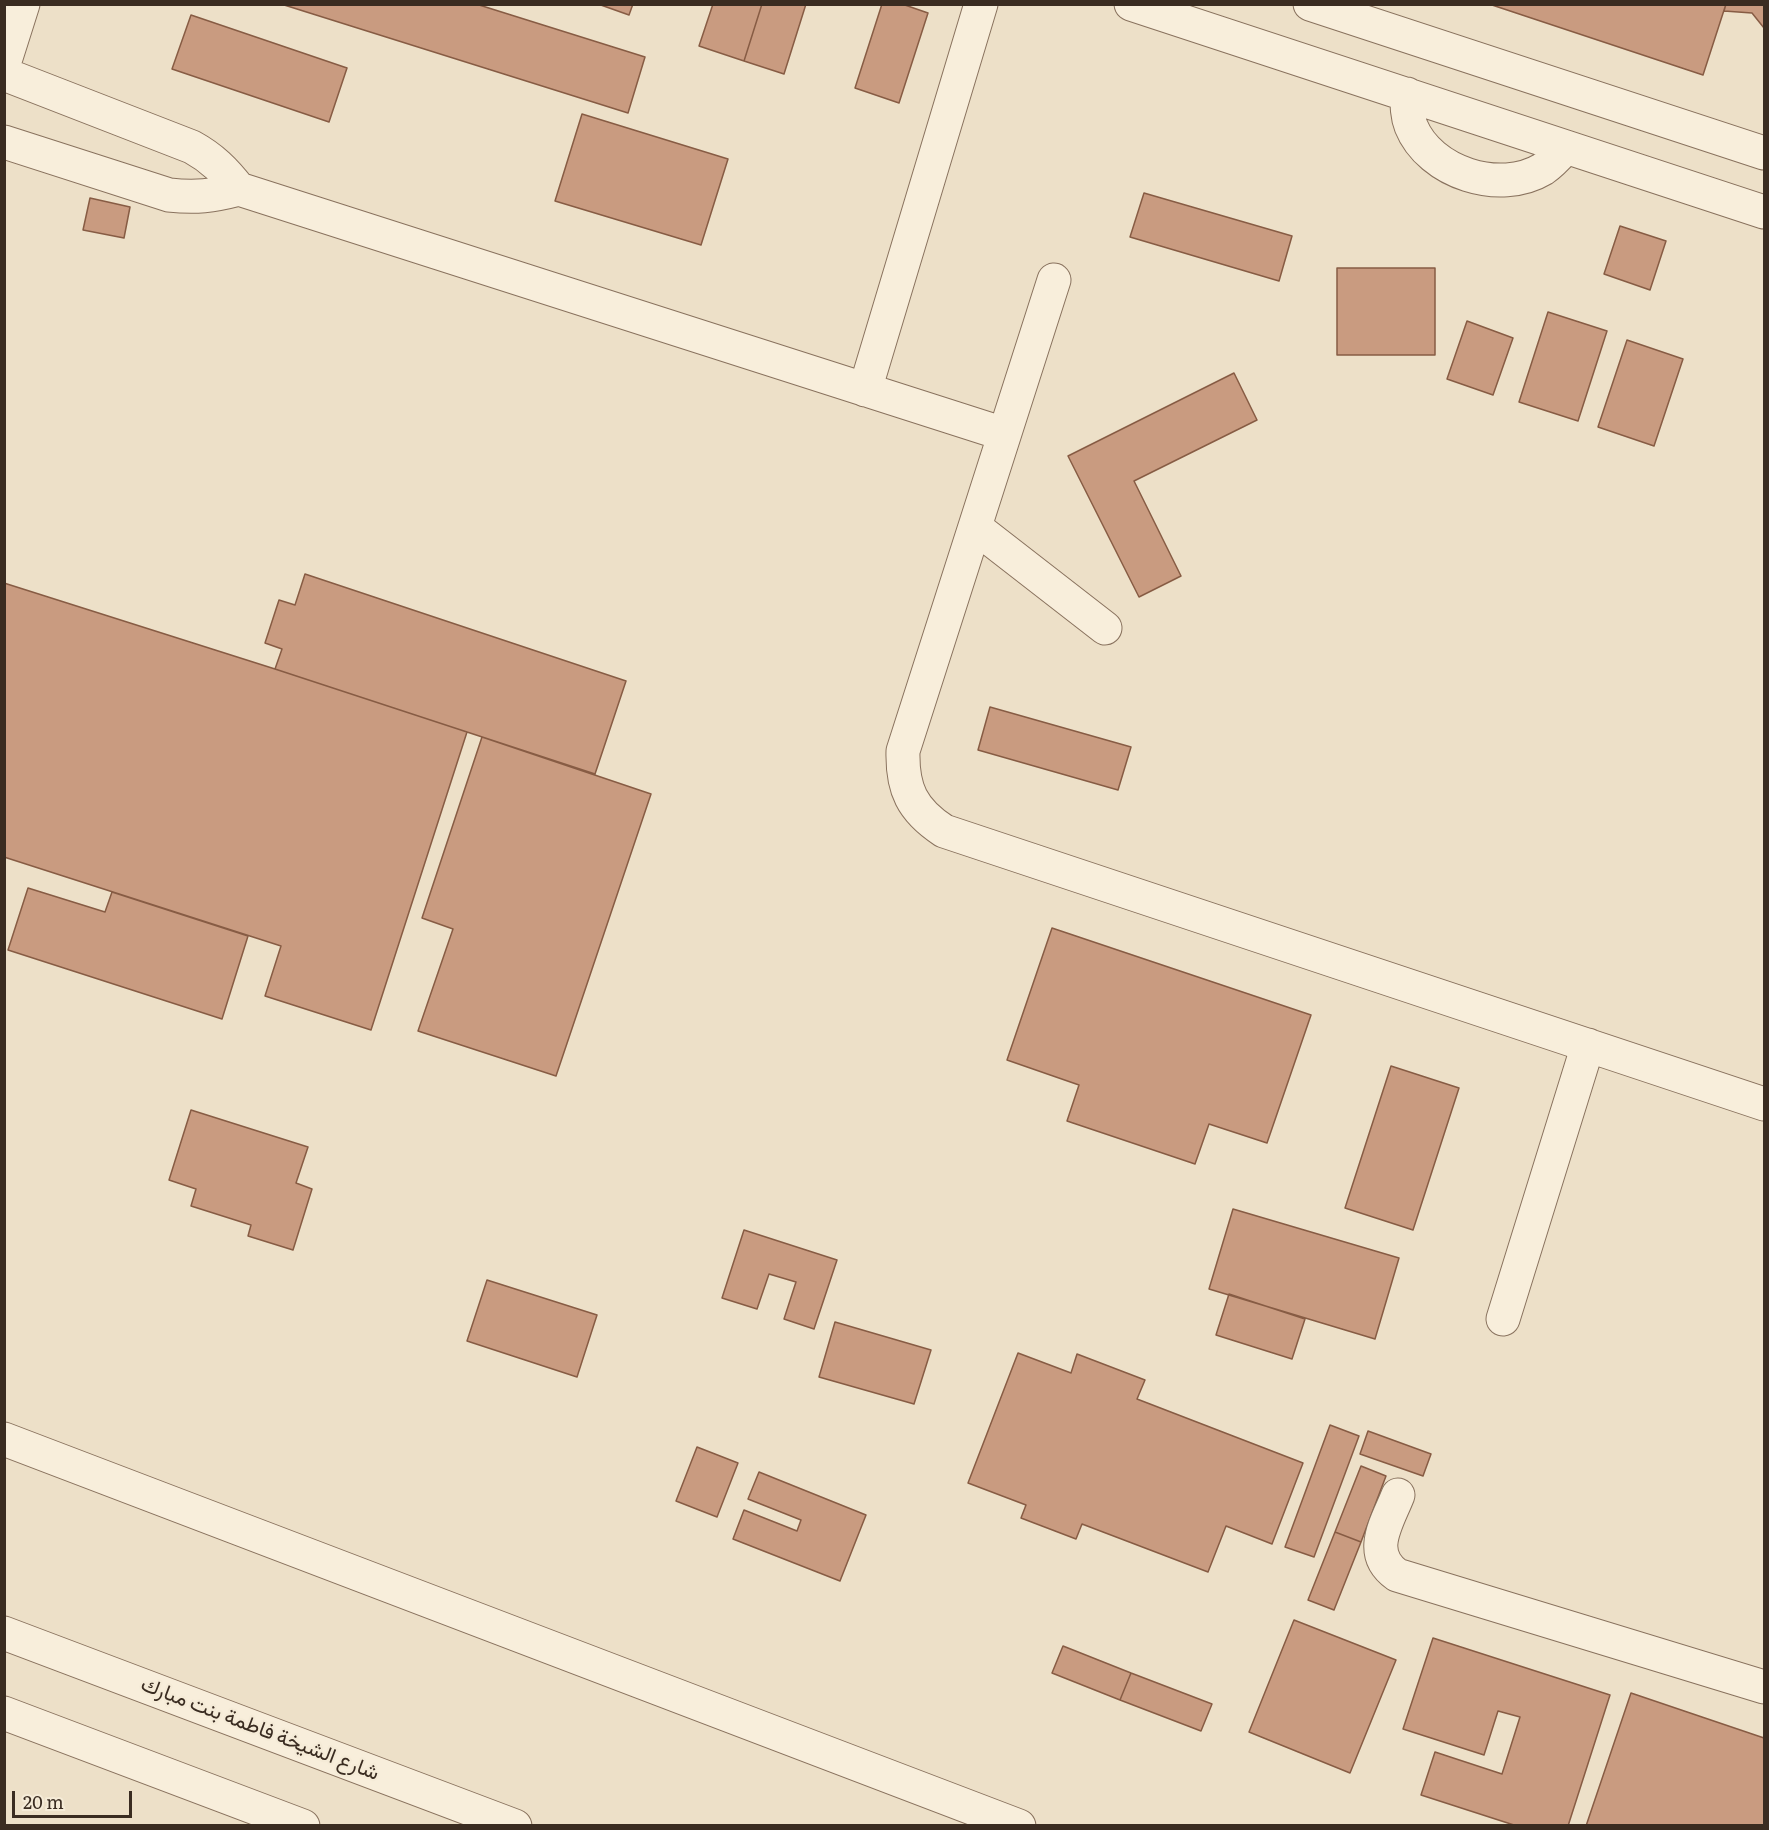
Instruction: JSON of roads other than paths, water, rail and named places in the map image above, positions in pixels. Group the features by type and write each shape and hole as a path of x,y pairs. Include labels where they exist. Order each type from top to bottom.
{"street":[{"path":"4,64 23,4"},
{"path":"865,390 981,4"},
{"path":"1310,4 1764,153"},
{"path":"1154,8 1764,212"},
{"path":"4,74 192,147 210,157 239,189"},
{"path":"1407,94 1407,112 1420,142 1432,155 1467,175 1488,179 1527,176 1542,170 1566,147"},
{"path":"4,142 169,195 192,198 239,189 1004,434"},
{"path":"1054,280 903,751 903,772 908,792 929,821 944,831 1764,1104"},
{"path":"975,527 1105,628"},
{"path":"1503,1319 1588,1045"},
{"path":"4,1439 1019,1826"},
{"path":"1398,1495 1381,1538 1380,1549 1382,1559 1397,1575 1764,1688"},
{"name":"شارع الشيخة فاطمة بنت مبارك","path":"4,1633 514,1826"},
{"path":"4,1713 303,1826"}]}
